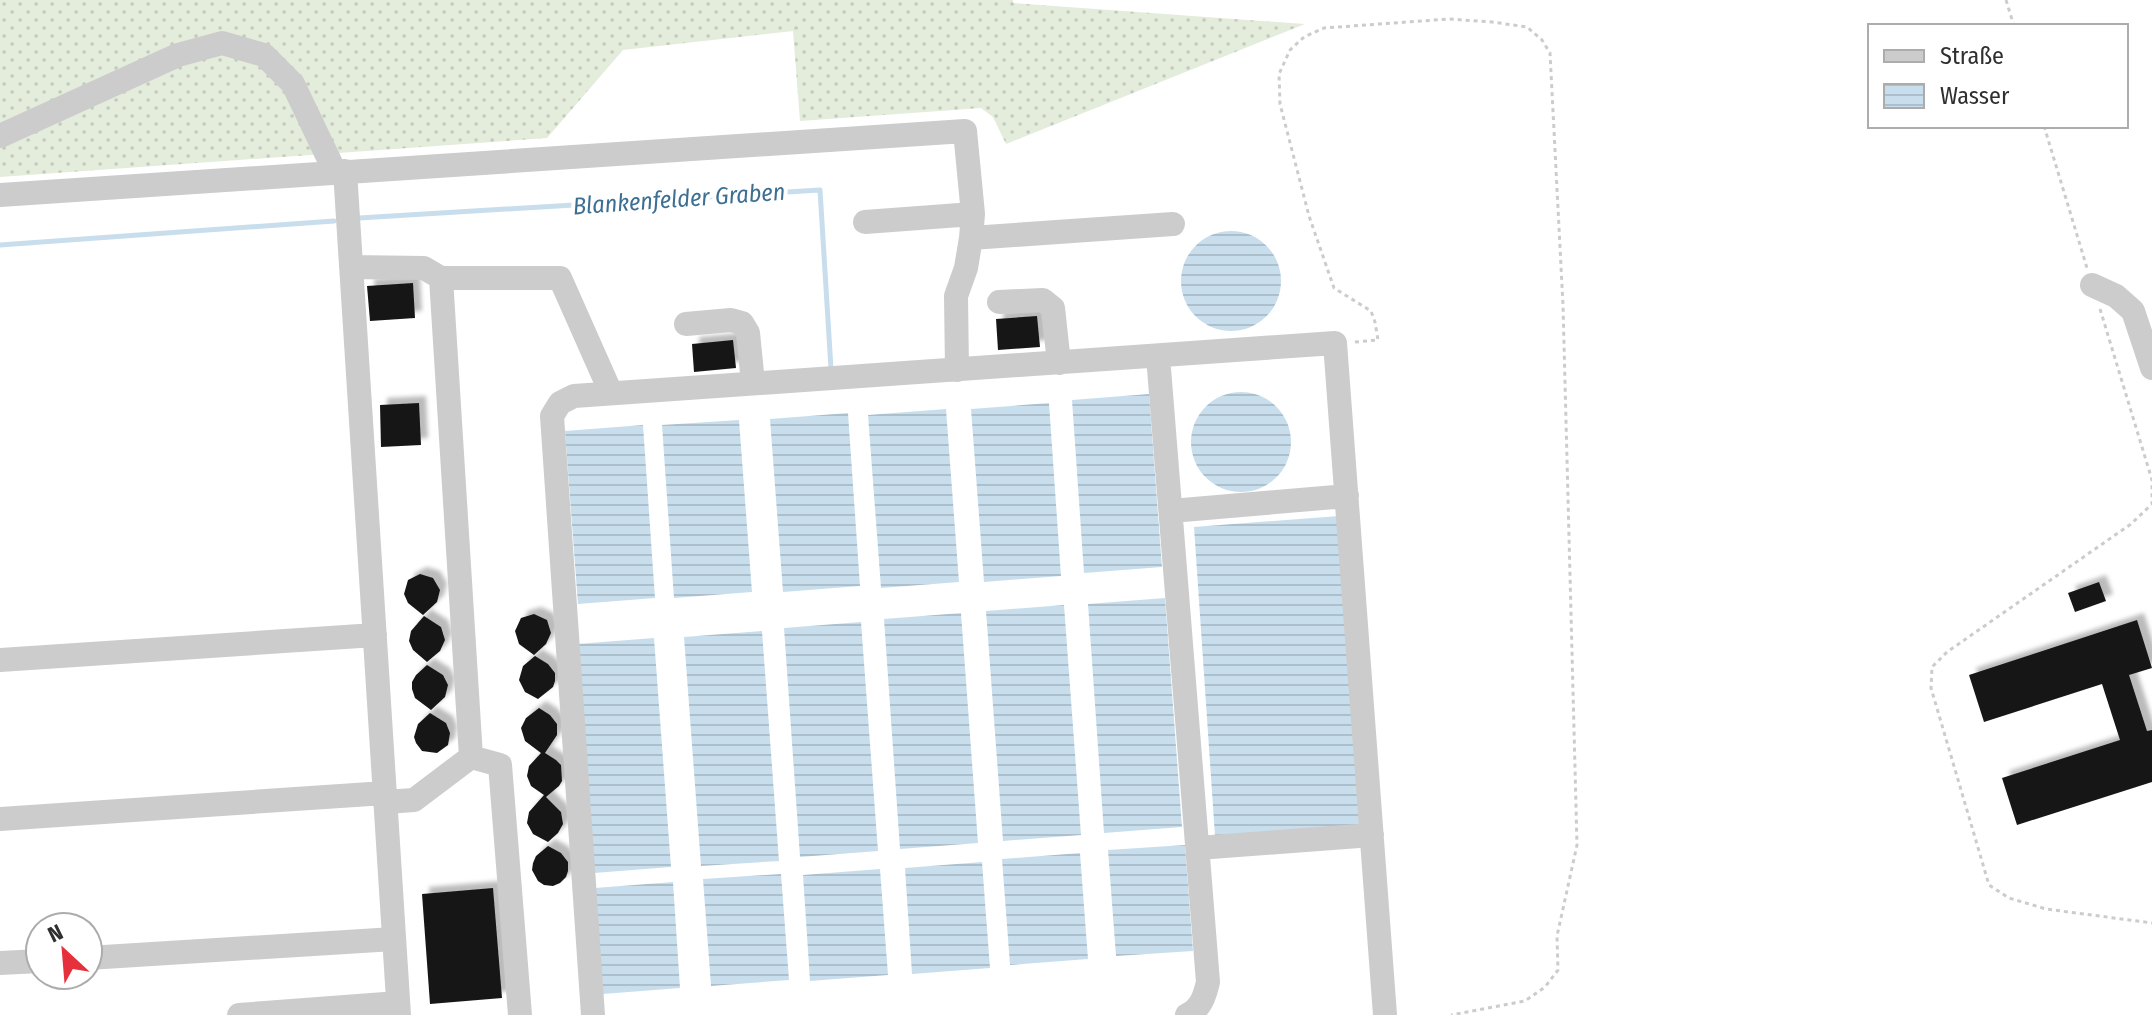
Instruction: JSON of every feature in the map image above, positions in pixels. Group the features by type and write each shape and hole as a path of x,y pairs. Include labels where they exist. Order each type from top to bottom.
{"lane":[{"path":"0,136 178,55 222,43 264,55 293,84 340,172 351,267 398,1009 239,1015"},
{"path":"0,195 965,131 972,226 966,268 956,296 957,370"},
{"path":"865,222 972,226 1173,224"},
{"path":"351,267 424,268 441,278 560,278 611,393"},
{"path":"441,278 471,757"},
{"path":"2092,285 2116,296 2133,311 2152,368"},
{"path":"999,302 1043,300 1053,308 1059,363"},
{"path":"686,324 731,320 742,323 748,333 753,383"},
{"path":"593,1015 552,416 560,403 574,396 611,393 1335,343 1385,1015"},
{"path":"1158,356 1208,982 1204,998 1187,1015"},
{"path":"1171,511 1347,496"},
{"path":"0,660 375,635"},
{"path":"0,819 385,798 414,800 471,757"},
{"path":"471,757 500,765 520,1015"},
{"path":"1198,848 1372,835"},
{"path":"104,957 394,939"},
{"path":"0,963 24,962"}],"path":[{"path":"2006,0 2013,24"},
{"path":"1335,343 1378,340 1371,311 1334,288 1309,216 1280,104 1279,74 1290,50 1304,37 1324,28 1449,19 1527,27 1542,40 1550,53 1563,305 1577,845 1557,936 1558,970 1545,987 1525,1001 1451,1015"},
{"path":"2045,128 2152,480 2152,504 2131,524 1947,652 1932,667 1931,688 1989,885 2009,898 2046,909 2152,923"}],"green space":[{"path":"0,0 1013,0 1013,3 1305,24 1006,144 993,117 981,108 800,121 793,31 623,50 547,138 0,177"}],"water":[{"path":"1231,231 1250,235 1267,245 1277,262 1281,281 1277,300 1267,317 1250,327 1231,331 1212,327 1195,317 1185,300 1181,281 1185,262 1195,245 1212,235"},
{"path":"1241,392 1260,396 1277,406 1287,423 1291,442 1287,461 1277,478 1260,488 1241,492 1222,488 1205,478 1195,461 1191,442 1195,423 1205,406 1222,396"},
{"path":"1149,394 1162,567 1084,573 1072,400"},
{"path":"1049,403 1061,576 984,582 971,409"},
{"path":"946,409 959,582 881,588 868,415"},
{"path":"848,413 860,586 783,592 770,419"},
{"path":"739,420 752,592 674,598 662,425"},
{"path":"643,425 655,598 578,604 565,431"},
{"path":"1339,516 1360,826 1215,836 1194,527"},
{"path":"1165,598 1182,827 1104,833 1088,604"},
{"path":"1064,605 1081,835 1003,841 986,611"},
{"path":"961,613 978,843 900,849 884,619"},
{"path":"861,622 878,851 800,857 784,628"},
{"path":"762,631 779,861 701,866 684,637"},
{"path":"654,638 671,867 594,873 577,644"},
{"path":"1185,845 1193,951 1116,956 1108,850"},
{"path":"1080,853 1088,959 1010,965 1002,859"},
{"path":"982,862 990,968 912,974 905,868"},
{"path":"880,869 888,975 810,981 803,875"},
{"path":"781,874 789,980 711,986 703,879"},
{"path":"673,882 680,988 603,994 595,888"}],"building":[{"path":"413,283 415,318 370,321 367,286"},
{"path":"1037,316 1040,347 998,350 996,319"},
{"path":"733,340 736,368 694,372 692,344"},
{"path":"419,403 421,445 381,447 380,405"},
{"path":"420,574 433,578 440,590 437,602 423,615 408,603 404,594 408,580"},
{"path":"2099,582 2106,601 2075,612 2068,593"},
{"path":"534,614 547,620 551,633 546,644 534,655 519,644 515,631 521,618"},
{"path":"424,616 441,627 445,640 440,651 427,662 413,650 409,641 411,631"},
{"path":"2137,620 2152,668 2129,675 2147,731 2152,730 2152,782 2017,825 2002,778 2120,740 2102,684 1984,722 1969,675"},
{"path":"535,656 555,673 553,687 538,699 525,692 519,680 523,666"},
{"path":"427,665 443,675 448,685 445,697 431,710 415,698 412,689 416,675"},
{"path":"539,708 557,724 557,735 545,753 561,765 562,781 546,797 561,812 563,824 548,842 533,834 527,823 529,812 544,795 531,786 527,776 529,766 541,753 525,741 521,728 526,718"},
{"path":"430,713 446,723 450,733 448,745 437,753 422,751 414,737 418,724"},
{"path":"548,846 561,853 568,862 566,877 553,886 538,881 532,870 536,856"},
{"path":"493,888 502,998 430,1004 422,894"}],"waterway":[{"name":"Blankenfelder Graben","path":"359,218 820,190 831,369"},
{"name":"Blankenfelder Graben","path":"0,245 334,221"}]}
